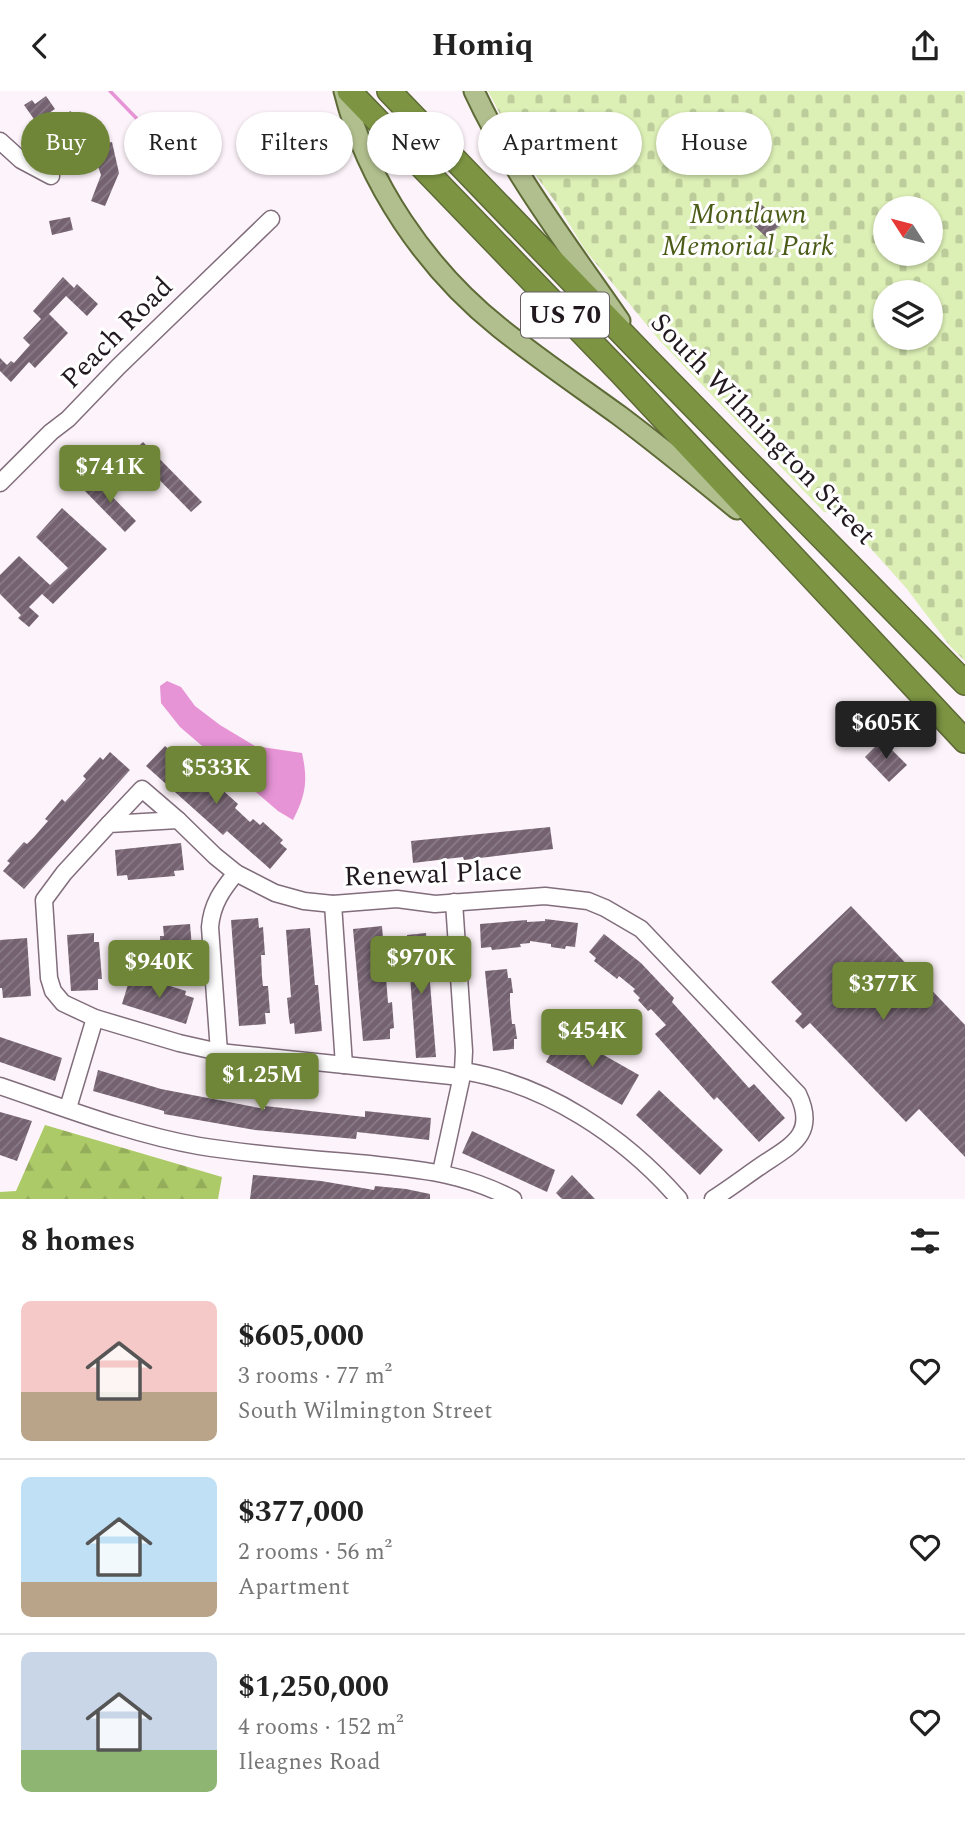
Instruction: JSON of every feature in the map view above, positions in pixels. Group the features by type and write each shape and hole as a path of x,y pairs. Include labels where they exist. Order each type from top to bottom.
{"highway":[{"name":"US 70","path":"347,91 621,373 965,741"},
{"name":"US 70","path":"389,91 647,359"},
{"name":"South Wilmington Street","path":"647,359 965,683"}],"main road":[{"path":"347,91 354,124 397,212 427,255 477,308 661,447 779,543"},
{"name":"South Wilmington Street","path":"474,91 535,197 647,359"}],"street":[{"path":"0,141 21,160 51,176"},
{"name":"Peach Road","path":"0,483 271,219"},
{"name":"Renewal Place","path":"109,824 142,789 236,873 275,893 304,901 333,904 397,899 435,904 545,895 588,901 622,916 641,929 798,1094 805,1108 805,1122 795,1142 713,1199"},
{"path":"178,820 109,824 64,873 44,900 49,978 53,991 63,1003 95,1018 219,1052 344,1065 483,1074 517,1086 575,1113 648,1165 678,1199"},
{"path":"219,1052 210,927 212,911 218,898 236,873"},
{"path":"441,1172 462,1074 464,1051 454,902"},
{"path":"333,904 344,1065"},
{"path":"68,1108 95,1018"},
{"path":"0,1086 156,1136 199,1146 441,1172 482,1185 513,1199"}],"green space":[{"name":"Montlawn Memorial Park","path":"488,91 965,91 965,661 950,646 907,589 839,513 824,512 660,341 585,250 535,175 642,175 642,112 499,112"},
{"path":"45,1125 222,1177 218,1199 0,1199 0,1192 16,1191"}],"shaded area":[{"path":"167,681 181,687 195,706 220,725 255,746 302,753 305,787 293,820 278,811 180,727 161,703 160,686"}],"building":[{"path":"46,96 55,109 51,112 29,112 24,105 32,100 35,104"},
{"path":"110,142 119,173 105,206 91,201 101,175 110,175"},
{"path":"761,204 781,224 767,238 746,218"},
{"path":"70,217 73,230 52,235 49,221"},
{"path":"63,277 74,288 77,284 98,304 87,316 66,296 49,314 68,333 35,368 29,362 11,382 0,371 0,358 7,365 11,361 14,363 30,345 23,338 41,319 33,311"},
{"path":"143,442 202,502 191,512 132,452"},
{"path":"95,479 136,521 125,532 84,490"},
{"path":"62,508 107,549 53,604 42,594 29,607 39,616 29,627 18,618 21,615 0,594 0,575 19,556 50,585 68,568 36,537"},
{"path":"882,740 907,765 889,782 865,757"},
{"path":"165,746 172,752 175,749 215,790 218,786 238,804 235,808 250,822 253,819 260,825 263,822 283,840 280,843 287,849 270,869 227,831 223,835 146,766"},
{"path":"110,752 130,770 24,889 3,871 10,863 7,861 24,842 27,844 34,837 62,799 65,802 79,787 86,779 83,776 100,757 103,760"},
{"path":"550,827 553,849 413,863 411,841"},
{"path":"181,843 184,870 174,871 175,876 128,880 127,875 117,876 115,850"},
{"path":"851,906 965,1025 965,1157 919,1109 906,1122 810,1023 803,1029 795,1021 802,1014 771,982"},
{"path":"258,918 259,928 263,927 265,955 261,955 262,977 263,986 268,986 270,1013 265,1013 266,1024 239,1026 231,920"},
{"path":"545,919 578,923 575,947 566,946 565,949 530,941 520,944 521,947 492,950 491,947 481,948 480,924"},
{"path":"190,924 193,959 166,961 165,951 160,951 160,936 164,936 163,926"},
{"path":"382,926 388,1003 392,1002 394,1028 390,1029 390,1039 363,1041 353,929"},
{"path":"310,928 322,1031 295,1034 294,1023 290,1024 287,998 291,997 286,930"},
{"path":"94,933 94,942 99,942 102,979 98,979 98,990 71,991 67,935"},
{"path":"426,933 436,1057 416,1058 407,935"},
{"path":"604,934 641,963 749,1088 754,1084 785,1118 759,1142 717,1097 714,1100 655,1034 666,1025 638,1000 640,998 633,991 635,989 594,961 596,958 589,952"},
{"path":"27,938 31,996 3,998 0,988 0,940"},
{"path":"507,969 513,993 510,993 512,1024 515,1024 517,1039 514,1039 514,1049 493,1051 485,971"},
{"path":"141,977 186,991 185,995 194,998 186,1024 122,1004 130,978 140,981"},
{"path":"563,1032 639,1075 622,1105 546,1062"},
{"path":"0,1037 62,1058 55,1081 0,1062"},
{"path":"98,1070 161,1089 265,1109 265,1106 365,1117 365,1111 431,1118 429,1140 357,1132 356,1139 255,1130 164,1114 164,1111 93,1091"},
{"path":"659,1090 723,1150 700,1175 636,1115"},
{"path":"0,1112 32,1121 17,1161 0,1155"},
{"path":"472,1131 555,1170 547,1192 462,1153"},
{"path":"253,1175 321,1181 374,1190 375,1186 406,1189 430,1194 430,1199 250,1199"},
{"path":"572,1175 595,1199 562,1199 556,1193"}],"waterway":[{"path":"110,91 130,112"}]}
